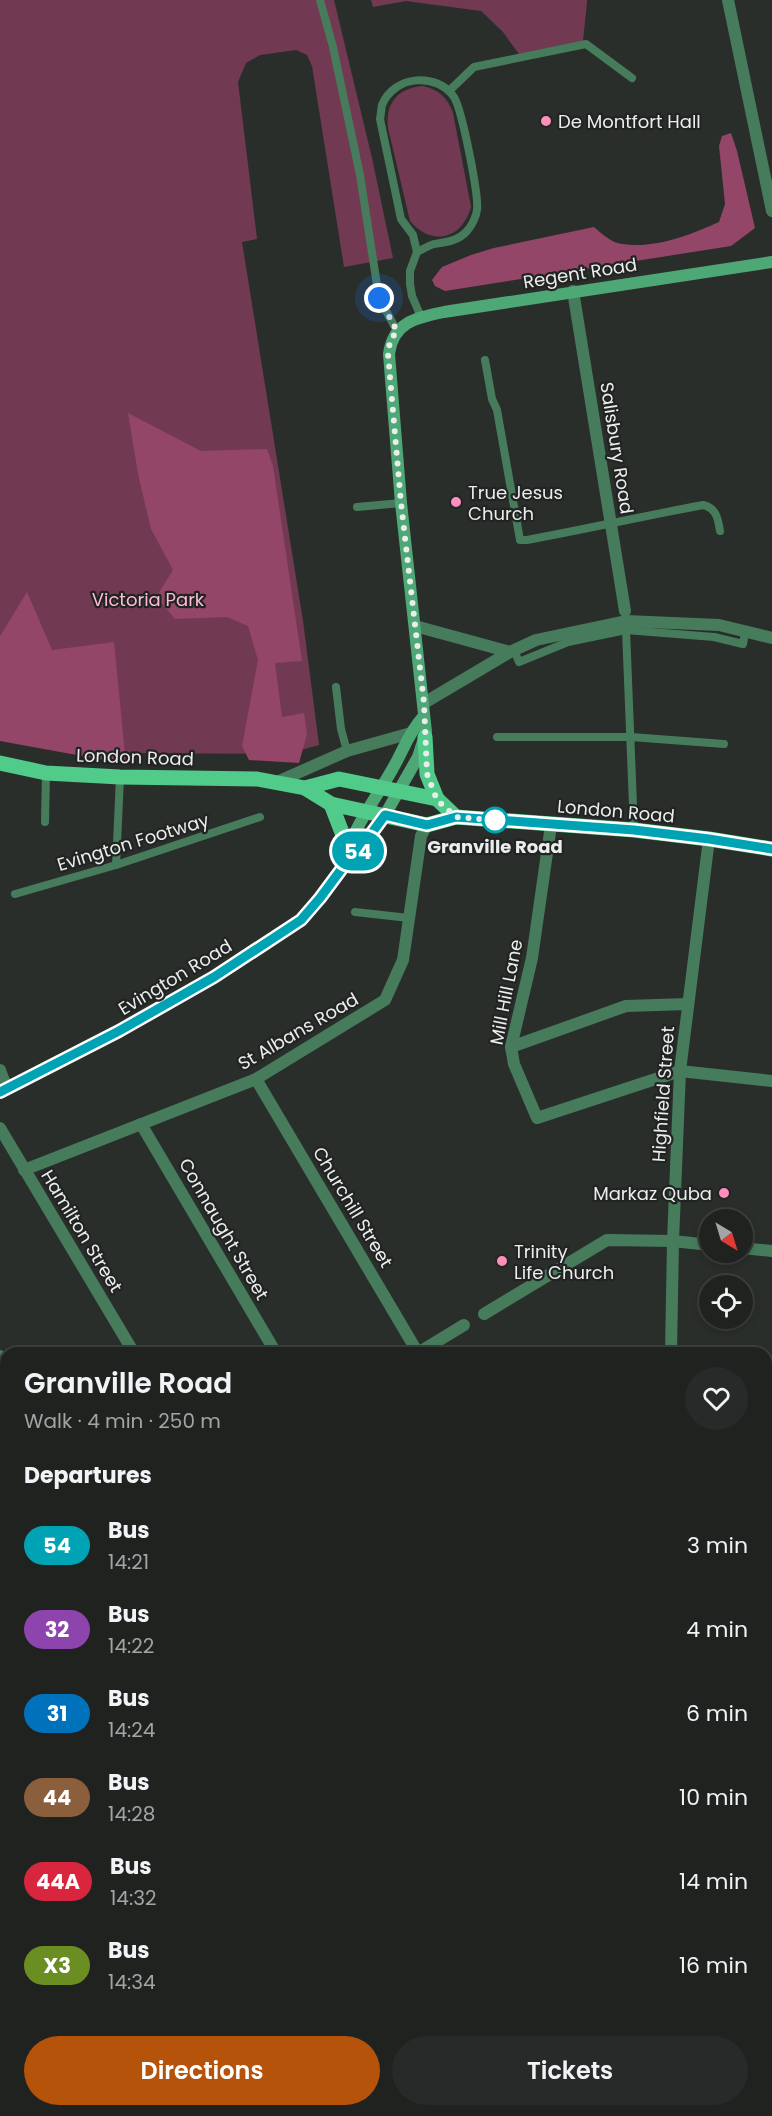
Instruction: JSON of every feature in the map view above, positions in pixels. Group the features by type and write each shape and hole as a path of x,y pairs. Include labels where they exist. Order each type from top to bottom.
{"main road":[{"path":"418,735 427,774 437,800"},
{"name":"London Road","path":"0,763 46,773 120,777 257,779 278,782 305,788 331,804 427,825 456,817 634,830 772,849"},
{"name":"London Road","path":"305,788 339,779 437,800 456,817"},
{"path":"331,804 348,848"}],"street":[{"path":"728,0 772,211"},
{"name":"Regent Road","path":"397,331 406,323 421,317 573,291 772,262"},
{"name":"Salisbury Road","path":"573,291 625,611"},
{"path":"385,815 418,757 418,735 424,703 401,503 388,354 390,341 397,331"},
{"path":"424,703 512,651 536,640 626,621 719,626 772,638"},
{"path":"415,626 512,651"},
{"path":"278,782 347,751 418,735"},
{"path":"366,810 418,735"},
{"name":"Evington Road","path":"346,863 348,848 366,810"},
{"name":"Evington Road","path":"4,1091 119,1031 214,977 301,920 346,863 357,853 385,815"},
{"name":"St Albans Road","path":"24,1170 256,1078 385,1000 403,960 421,836 427,825"},
{"name":"Mill Hill Lane","path":"551,825 532,957 511,1047 514,1064 537,1118 680,1071"},
{"name":"Highfield Street","path":"671,1347 680,1071 709,839"},
{"path":"511,1047 626,1006 688,1004"},
{"path":"0,1070 4,1091"},
{"path":"680,1071 772,1081"},
{"name":"Churchill Street","path":"256,1078 414,1347"},
{"name":"Connaught Street","path":"141,1124 272,1347"},
{"name":"Hamilton Street","path":"0,1128 130,1347"},
{"path":"484,1314 607,1240 699,1244"},
{"path":"753,1249 772,1251"},
{"path":"428,1347 464,1325"}],"lane":[{"path":"320,0 333,47 360,175 379,298 397,331"},
{"path":"449,91 474,67 586,44 632,78"},
{"path":"417,252 432,244 454,240 462,235 469,229 477,212 477,202 455,99 449,91 434,82 414,80 397,88 382,105 380,119 401,219 412,235 417,252 410,272 410,284 412,296 421,317"},
{"path":"485,360 492,399 497,410 520,540 703,505 710,507 717,516 720,531"},
{"path":"357,507 401,503"},
{"path":"626,630 634,830"},
{"path":"512,651 519,662 568,642 626,630 714,637 743,644 745,632"},
{"path":"336,687 340,729 347,751"},
{"path":"497,737 631,737 724,744"},
{"path":"45,822 46,773"},
{"path":"116,865 120,777"},
{"name":"Evington Footway","path":"15,894 116,865 260,818"},
{"path":"355,912 409,918"}],"green space":[{"name":"Victoria Park","path":"0,0 334,0 372,158 393,258 344,267 312,66 307,55 296,50 260,55 246,63 238,82 257,239 242,242 303,621 319,745 287,754 119,753 0,723"},
{"path":"371,0 587,0 587,2 583,41 519,54 503,32 481,11 406,1 373,7"},
{"path":"423,86 442,95 453,113 471,207 461,226 445,236 428,234 410,221 388,128 389,111 395,98 414,87"}],"shaded area":[{"path":"731,133 755,228 731,246 445,291 435,286 432,280 442,267 494,248 594,227 607,238 618,243 634,245 660,243 719,222 725,204 719,146 722,136"},
{"path":"128,413 201,451 267,449 273,466 302,661 275,663 282,717 304,713 307,734 299,763 249,760 242,746 258,660 248,626 227,617 175,619 156,597 173,570 151,529 138,474"},
{"path":"27,592 52,650 114,642 126,764 0,741 0,636"}],"bus line":[{"name":"54","path":"0,1092 119,1031 214,977 301,920 346,863 357,853 385,815 427,825 456,817 634,830 772,849"}],"place":[{"name":"De Montfort Hall","path":"546,121"},
{"name":"True Jesus Church","path":"456,502"},
{"name":"Granville Road","path":"495,820"},
{"name":"Markaz Quba","path":"724,1193"},
{"name":"Trinity Life Church","path":"502,1261"}],"route":[{"path":"379,298 397,331 390,341 388,354 401,503 424,703 427,774 437,800 456,817 503,821 495,820"}]}
